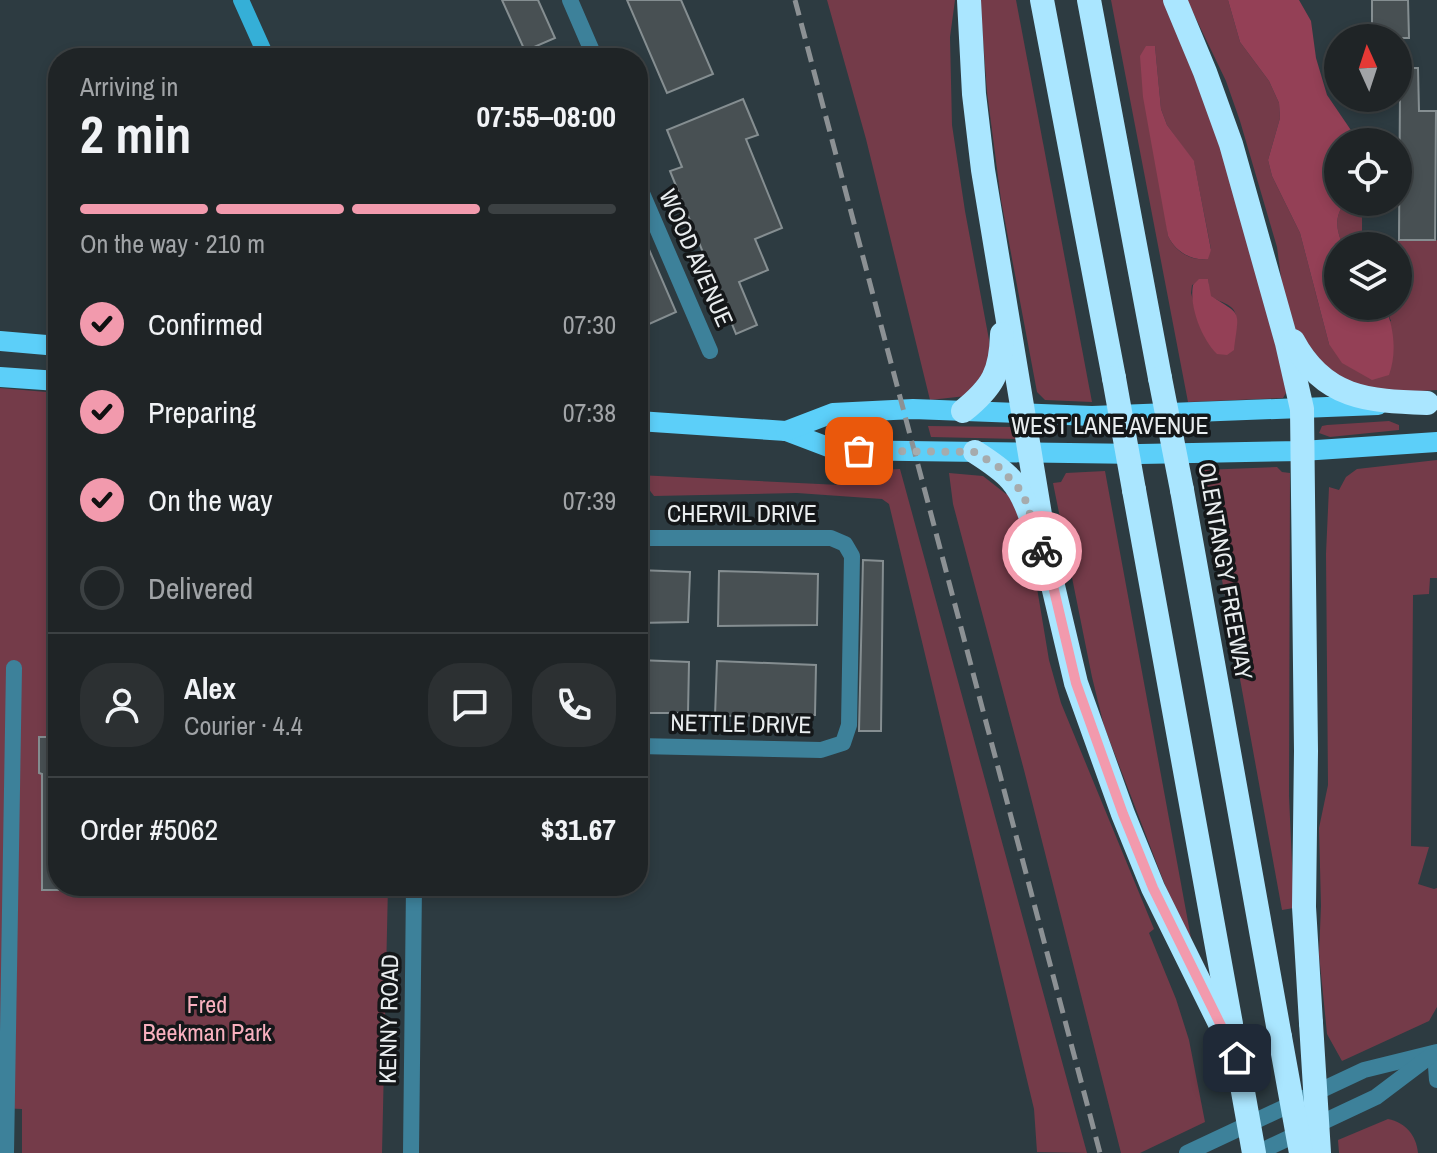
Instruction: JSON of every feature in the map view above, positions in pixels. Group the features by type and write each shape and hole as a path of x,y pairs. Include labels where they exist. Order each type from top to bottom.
{"highway":[{"path":"969,0 974,94 983,170 1049,569 1076,683 1153,888 1237,1058"},
{"path":"1042,0 1256,1153"},
{"name":"OLENTANGY FREEWAY","path":"1089,0 1182,490 1301,1153"},
{"path":"1175,0 1231,144 1302,409 1306,751 1304,907 1319,1153"},
{"path":"963,411 984,394 994,380 999,365 1002,287"},
{"path":"1278,311 1305,363 1340,390 1389,402 1432,403"},
{"path":"975,452 1000,468 1023,493 1049,569"}],"main road":[{"path":"241,0 263,48"},
{"path":"0,341 48,345"},
{"path":"0,377 48,380"},
{"name":"WEST LANE AVENUE","path":"786,431 833,413 913,409 1092,416 1432,403"},
{"name":"WEST LANE AVENUE","path":"648,422 786,431 836,450 1140,454 1302,451 1437,442"}],"street":[{"path":"570,0 591,48"},
{"name":"WOOD AVENUE","path":"648,207 710,351"},
{"name":"CHERVIL DRIVE","path":"648,538 831,538 845,544 852,556 849,725 843,743"},
{"path":"6,1153 14,668"},
{"name":"NETTLE DRIVE","path":"648,746 821,750 843,743"},
{"name":"KENNY ROAD","path":"411,1153 414,896"},
{"path":"1436,1052 1437,1080"},
{"path":"1187,1153 1364,1070 1436,1052"},
{"path":"1256,1153 1376,1097 1436,1052"}],"shaded area":[{"path":"0,0 1437,0 1437,1153 0,1153"},
{"path":"1228,0 1299,0 1311,21 1316,58 1324,85 1324,112 1339,112 1349,128 1324,128 1324,216 1338,216 1339,232 1324,232 1324,320 1390,320 1393,358 1389,375 1372,380 1342,363 1329,344 1300,233 1272,176 1268,160 1280,118 1279,103 1269,81 1240,42"},
{"path":"1146,46 1155,46 1161,109 1167,125 1194,161 1211,250 1208,259 1184,254 1168,236 1143,97 1140,56"},
{"path":"1199,279 1208,279 1211,296 1234,311 1236,316 1234,350 1227,355 1217,354 1198,322 1192,294 1193,285"}],"green space":[{"path":"827,0 955,0 950,37 952,125 990,345 987,374 966,396 930,400 866,139"},
{"path":"980,0 1016,0 1092,402 1045,400 1037,392 1001,200 987,92"},
{"path":"1111,0 1166,0 1224,152 1285,378 1286,393 1283,398 1188,402","holes":["1146,46 1155,46 1161,109 1167,125 1194,162 1211,249 1207,259 1184,254 1168,236","1208,279 1210,296 1233,310 1237,327 1200,325 1191,293 1192,285"]},
{"path":"1187,0 1228,0 1240,42 1269,81 1279,103 1280,118 1268,160 1272,176 1300,233 1329,344 1391,320 1412,320 1412,240 1437,240 1437,390 1371,391 1329,371 1298,336 1284,300 1277,247 1226,81"},
{"path":"1338,216 1362,216 1362,232 1339,232"},
{"name":"Fred Beekman Park","path":"0,388 48,392 48,896 388,896 382,1153 22,1153 22,1109 0,1108"},
{"path":"1389,421 1399,425 1399,430 1330,437 1319,433 1322,426 1327,425"},
{"path":"928,426 1015,427 1018,439 931,437"},
{"path":"1437,460 1437,578 1430,578 1429,594 1413,595 1411,846 1429,847 1418,884 1437,888 1437,1007 1429,1021 1342,1061 1327,1034 1319,954 1319,828 1328,785 1326,554 1329,487 1339,490 1346,477 1357,469"},
{"path":"1277,467 1282,472 1290,473 1289,796 1294,908 1282,910 1202,470"},
{"path":"900,469 1087,1153 1037,1152 1034,1109 889,504 882,499 797,493 654,496 648,488 648,475 840,485 869,480 882,470"},
{"path":"1105,471 1191,938 1170,898 1104,726 1053,483 1061,482 1066,473"},
{"path":"949,473 983,476 1006,494 1014,489 1024,510 1049,660 1061,703 1154,929 1149,933 1189,1040 1205,1122 1140,1153 1121,1153 953,504"},
{"path":"1388,1119 1400,1123 1409,1131 1418,1153 1339,1153 1338,1140"}],"building":[{"path":"502,0 538,0 555,38 532,48 524,48"},
{"path":"627,0 681,0 713,74 667,93"},
{"path":"1372,0 1408,0 1409,24 1372,24"},
{"path":"1412,68 1418,68 1419,111 1436,111 1435,240 1412,240 1412,232 1399,232 1399,216 1412,216 1412,128 1400,128 1400,112 1412,112"},
{"path":"743,99 758,135 746,139 782,228 755,239 768,270 739,282 757,325 736,334 670,171 682,167 667,130"},
{"path":"648,247 676,312 648,325"},
{"path":"863,560 883,561 881,731 859,731"},
{"path":"648,570 690,572 688,622 648,623"},
{"path":"719,571 818,574 817,625 718,626"},
{"path":"648,660 689,662 688,713 648,713"},
{"path":"717,661 816,665 815,715 715,716"},
{"path":"39,737 48,737 48,890 42,890 42,774 39,773"}],"railway":[{"path":"795,0 1100,1153"}],"way so far":[{"path":"859,451 975,452 1000,468 1023,493 1042,551"}],"route":[{"path":"1042,551 1076,683 1123,814 1153,888 1237,1058"}]}
